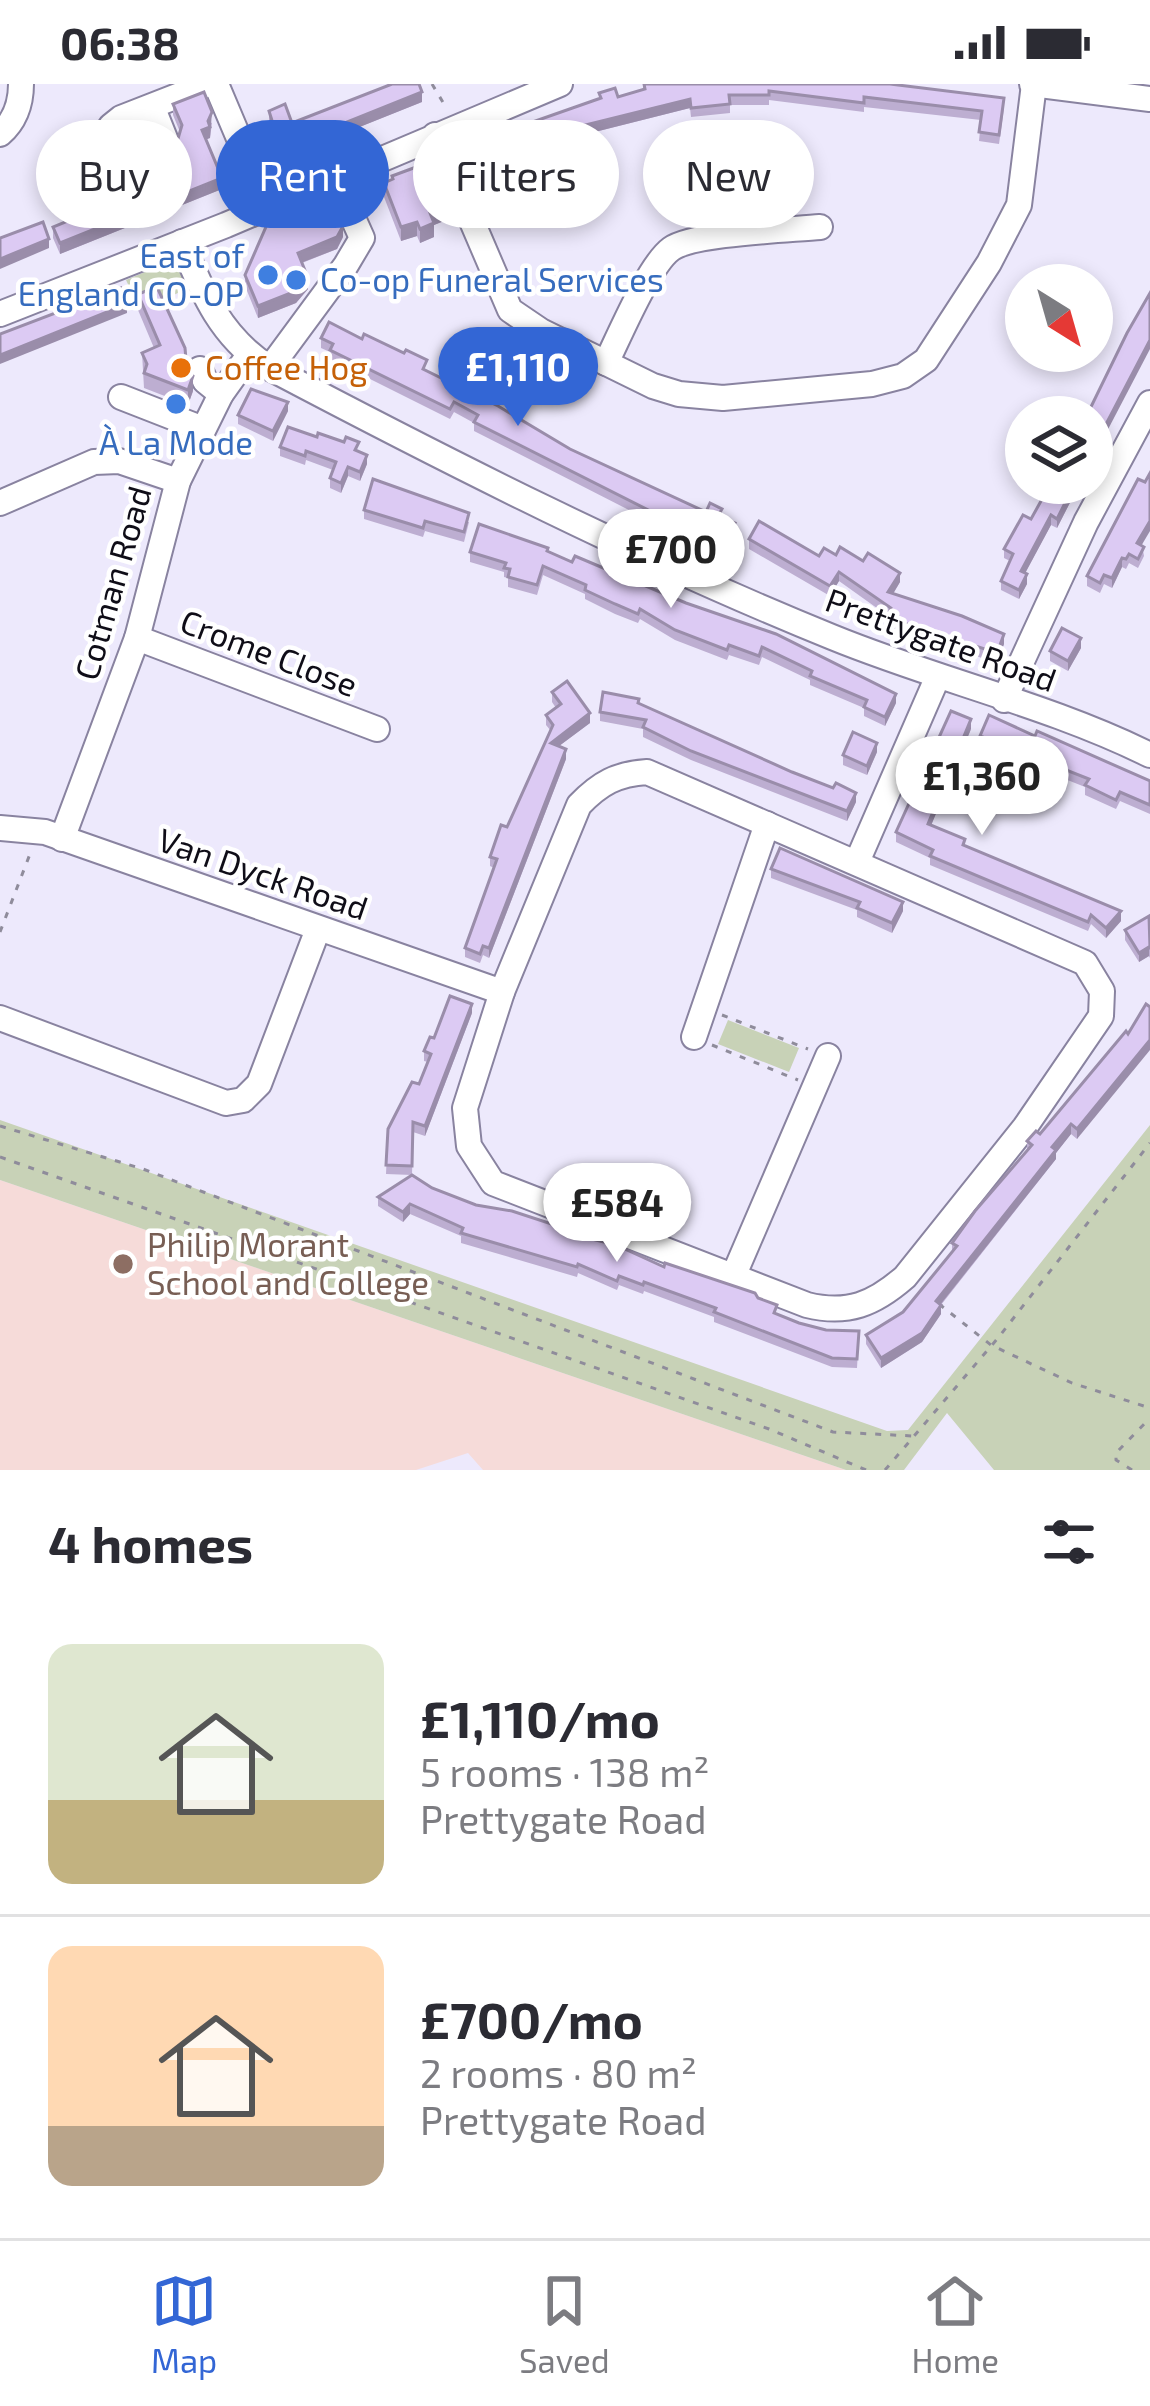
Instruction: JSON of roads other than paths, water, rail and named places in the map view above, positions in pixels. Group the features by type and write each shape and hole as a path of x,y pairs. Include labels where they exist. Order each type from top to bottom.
{"street":[{"path":"0,134 21,98 21,84"},
{"path":"152,106 212,84 228,120"},
{"path":"471,120 560,84"},
{"path":"481,228 510,310 541,331 652,386 699,398 872,384 903,376 926,360 955,319 1019,205 1033,84 1150,99"},
{"path":"606,363 638,298 672,248 697,240 820,227"},
{"path":"0,314 216,228"},
{"name":"Cotman Road","path":"53,835 137,638 178,481 203,429 221,394 260,362 362,238 358,228"},
{"name":"Prettygate Road","path":"182,242 202,292 229,336 260,362 693,580 938,676 1108,734 1150,755"},
{"path":"200,369 205,381 221,394"},
{"path":"121,397 203,429"},
{"path":"1004,700 1086,522 1150,403"},
{"path":"0,503 94,462 119,461 178,481"},
{"name":"Crome Close","path":"137,638 377,729"},
{"path":"857,862 938,676"},
{"path":"647,772 857,862 1085,963 1102,991 1101,1016 1025,1127 905,1277 883,1297 855,1309 832,1312 493,1183 469,1146 465,1108 502,992 579,805 598,784 625,773 647,772"},
{"path":"694,1037 767,824"},
{"name":"Van Dyck Road","path":"0,828 53,835 502,992"},
{"path":"0,1018 226,1103 243,1100 259,1084 318,928"},
{"path":"734,1277 828,1056"}],"place":[{"name":"East of England CO-OP","path":"268,275"},
{"name":"Co-op Funeral Services","path":"296,280"},
{"name":"Coffee Hog","path":"181,368"},
{"name":"À La Mode","path":"176,404"},
{"name":"Philip Morant School and College","path":"123,1264"}]}
